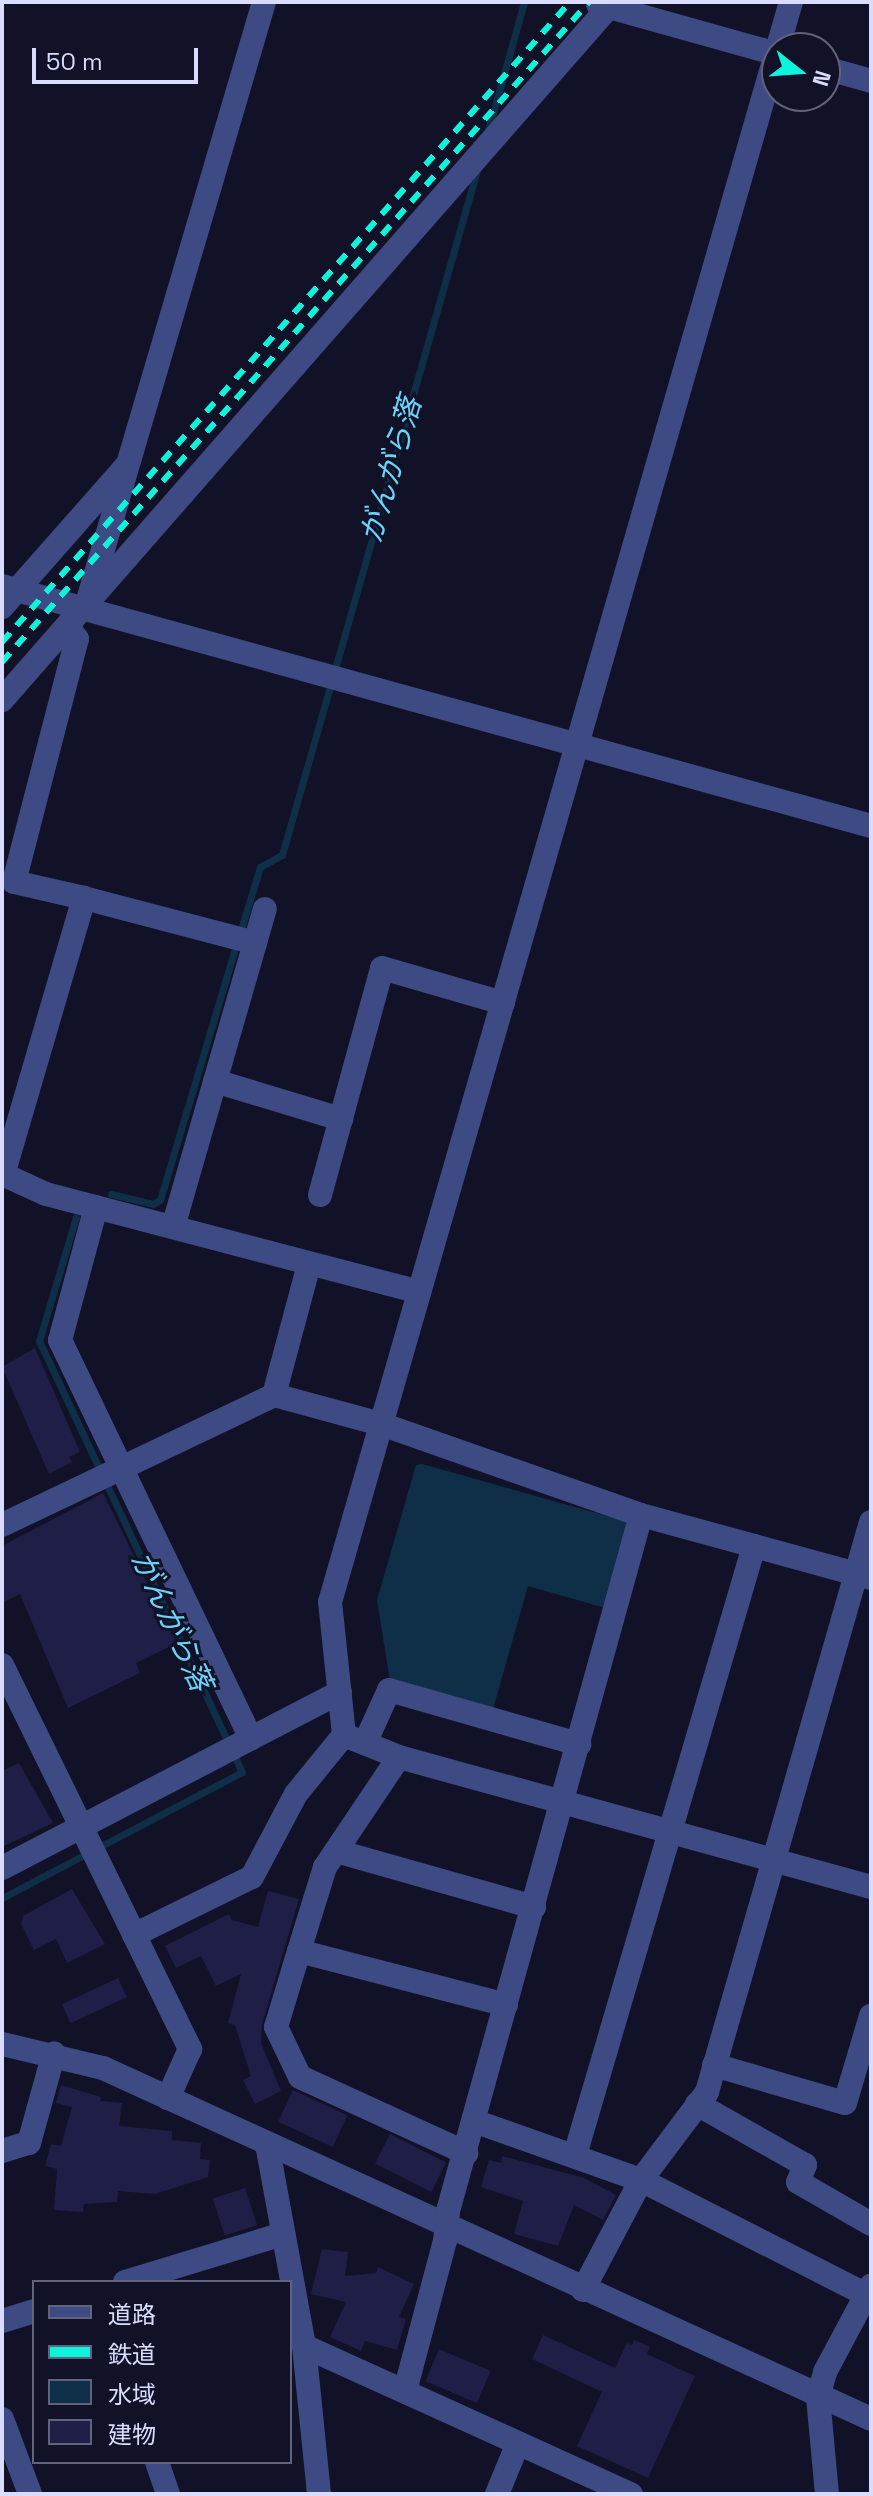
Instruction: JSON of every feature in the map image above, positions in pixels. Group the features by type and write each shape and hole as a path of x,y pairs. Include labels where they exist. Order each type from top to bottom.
{"street":[{"path":"86,607 134,457 264,2"},
{"path":"782,32 791,2"},
{"path":"2,700 86,607 605,3 761,50"},
{"path":"841,73 871,81"},
{"path":"354,1739 340,1692 330,1602 761,107"},
{"path":"7,595 134,457"},
{"path":"7,595 86,607 871,826"},
{"path":"68,627 77,639 14,882 255,943"},
{"path":"84,898 2,1175 96,1207 419,1292"},
{"path":"173,1227 265,909"},
{"path":"320,1195 382,968 503,1003"},
{"path":"215,1081 341,1119"},
{"path":"96,1207 60,1340 116,1468 251,1739"},
{"path":"274,1395 309,1264"},
{"path":"2,1525 274,1395 381,1424 641,1515 864,1576"},
{"path":"405,2391 474,2121 641,1515"},
{"path":"583,2290 641,2180 697,2104 714,2065 864,1576 871,1522"},
{"path":"575,2155 674,1831 754,1546"},
{"path":"2,1665 190,2049 157,2093"},
{"path":"134,1935 252,1877 296,1794 354,1739 389,1690 579,1744"},
{"path":"2,1868 88,1842 251,1739 340,1692"},
{"path":"354,1739 399,1757 565,1799 871,1887"},
{"path":"399,1757 325,1867 276,2027 300,2077 466,2153"},
{"path":"336,1851 534,1907"},
{"path":"299,1951 506,2005"},
{"path":"714,2065 845,2103 871,2016"},
{"path":"2,2044 54,2053 157,2093 871,2419"},
{"path":"2,2151 29,2143 54,2053"},
{"path":"697,2104 805,2165 798,2182 871,2224"},
{"path":"474,2121 641,2180 869,2293 825,2372 818,2397 827,2494"},
{"path":"267,2144 292,2280"},
{"path":"132,2280 283,2234"},
{"path":"292,2282 304,2346 319,2494"},
{"path":"2,2321 32,2312"},
{"path":"304,2346 631,2494"},
{"path":"2,2419 30,2494"},
{"path":"497,2494 518,2443"},
{"path":"158,2464 168,2494"}],"water":[{"path":"422,1464 625,1521 631,1530 609,1609 528,1586 491,1716 391,1687 377,1600 416,1465"}],"building":[{"path":"35,1348 80,1452 69,1457 72,1462 49,1474 2,1367"},
{"path":"103,1493 177,1643 136,1663 140,1673 68,1708 20,1594 2,1603 2,1546"},
{"path":"19,1763 53,1823 2,1847 2,1771"},
{"path":"72,1889 105,1944 67,1963 56,1939 34,1950 21,1924 23,1916"},
{"path":"268,1891 299,1899 262,2024 261,2043 281,2091 255,2104 243,2080 251,2076 235,2025 228,2023 241,1974 216,1986 201,1956 176,1968 165,1946 229,1914 232,1920 258,1927"},
{"path":"118,1978 127,1997 71,2023 62,2004"},
{"path":"61,2085 101,2097 100,2101 122,2103 119,2126 172,2131 172,2140 201,2143 200,2159 210,2160 208,2177 155,2194 118,2191 117,2202 84,2204 83,2212 54,2210 57,2169 45,2166 51,2144 61,2146 72,2107 56,2103"},
{"path":"293,2090 347,2115 333,2147 278,2122"},
{"path":"390,2134 446,2163 431,2192 375,2163"},
{"path":"502,2156 584,2178 616,2195 603,2220 574,2205 558,2246 514,2234 523,2201 481,2187 489,2160 501,2163"},
{"path":"245,2188 257,2225 225,2236 213,2199"},
{"path":"322,2249 348,2252 345,2276 376,2273 378,2267 414,2284 399,2317 406,2319 397,2350 365,2341 361,2351 330,2337 346,2302 311,2294"},
{"path":"543,2335 615,2368 627,2343 632,2345 634,2340 650,2347 647,2354 695,2376 648,2478 577,2446 602,2392 532,2359"},
{"path":"439,2349 491,2371 477,2403 425,2381"}],"waterway":[{"name":"がんがら落","path":"488,131 524,2"},
{"name":"がんがら落","path":"242,926 260,867 282,855 477,170"},
{"name":"がんがら落","path":"111,1194 153,1204 160,1200 234,952"},
{"name":"がんがら落","path":"2,1898 242,1772 39,1341 76,1217"}],"railway":[{"path":"2,642 570,2"},
{"path":"2,662 589,2"}]}
